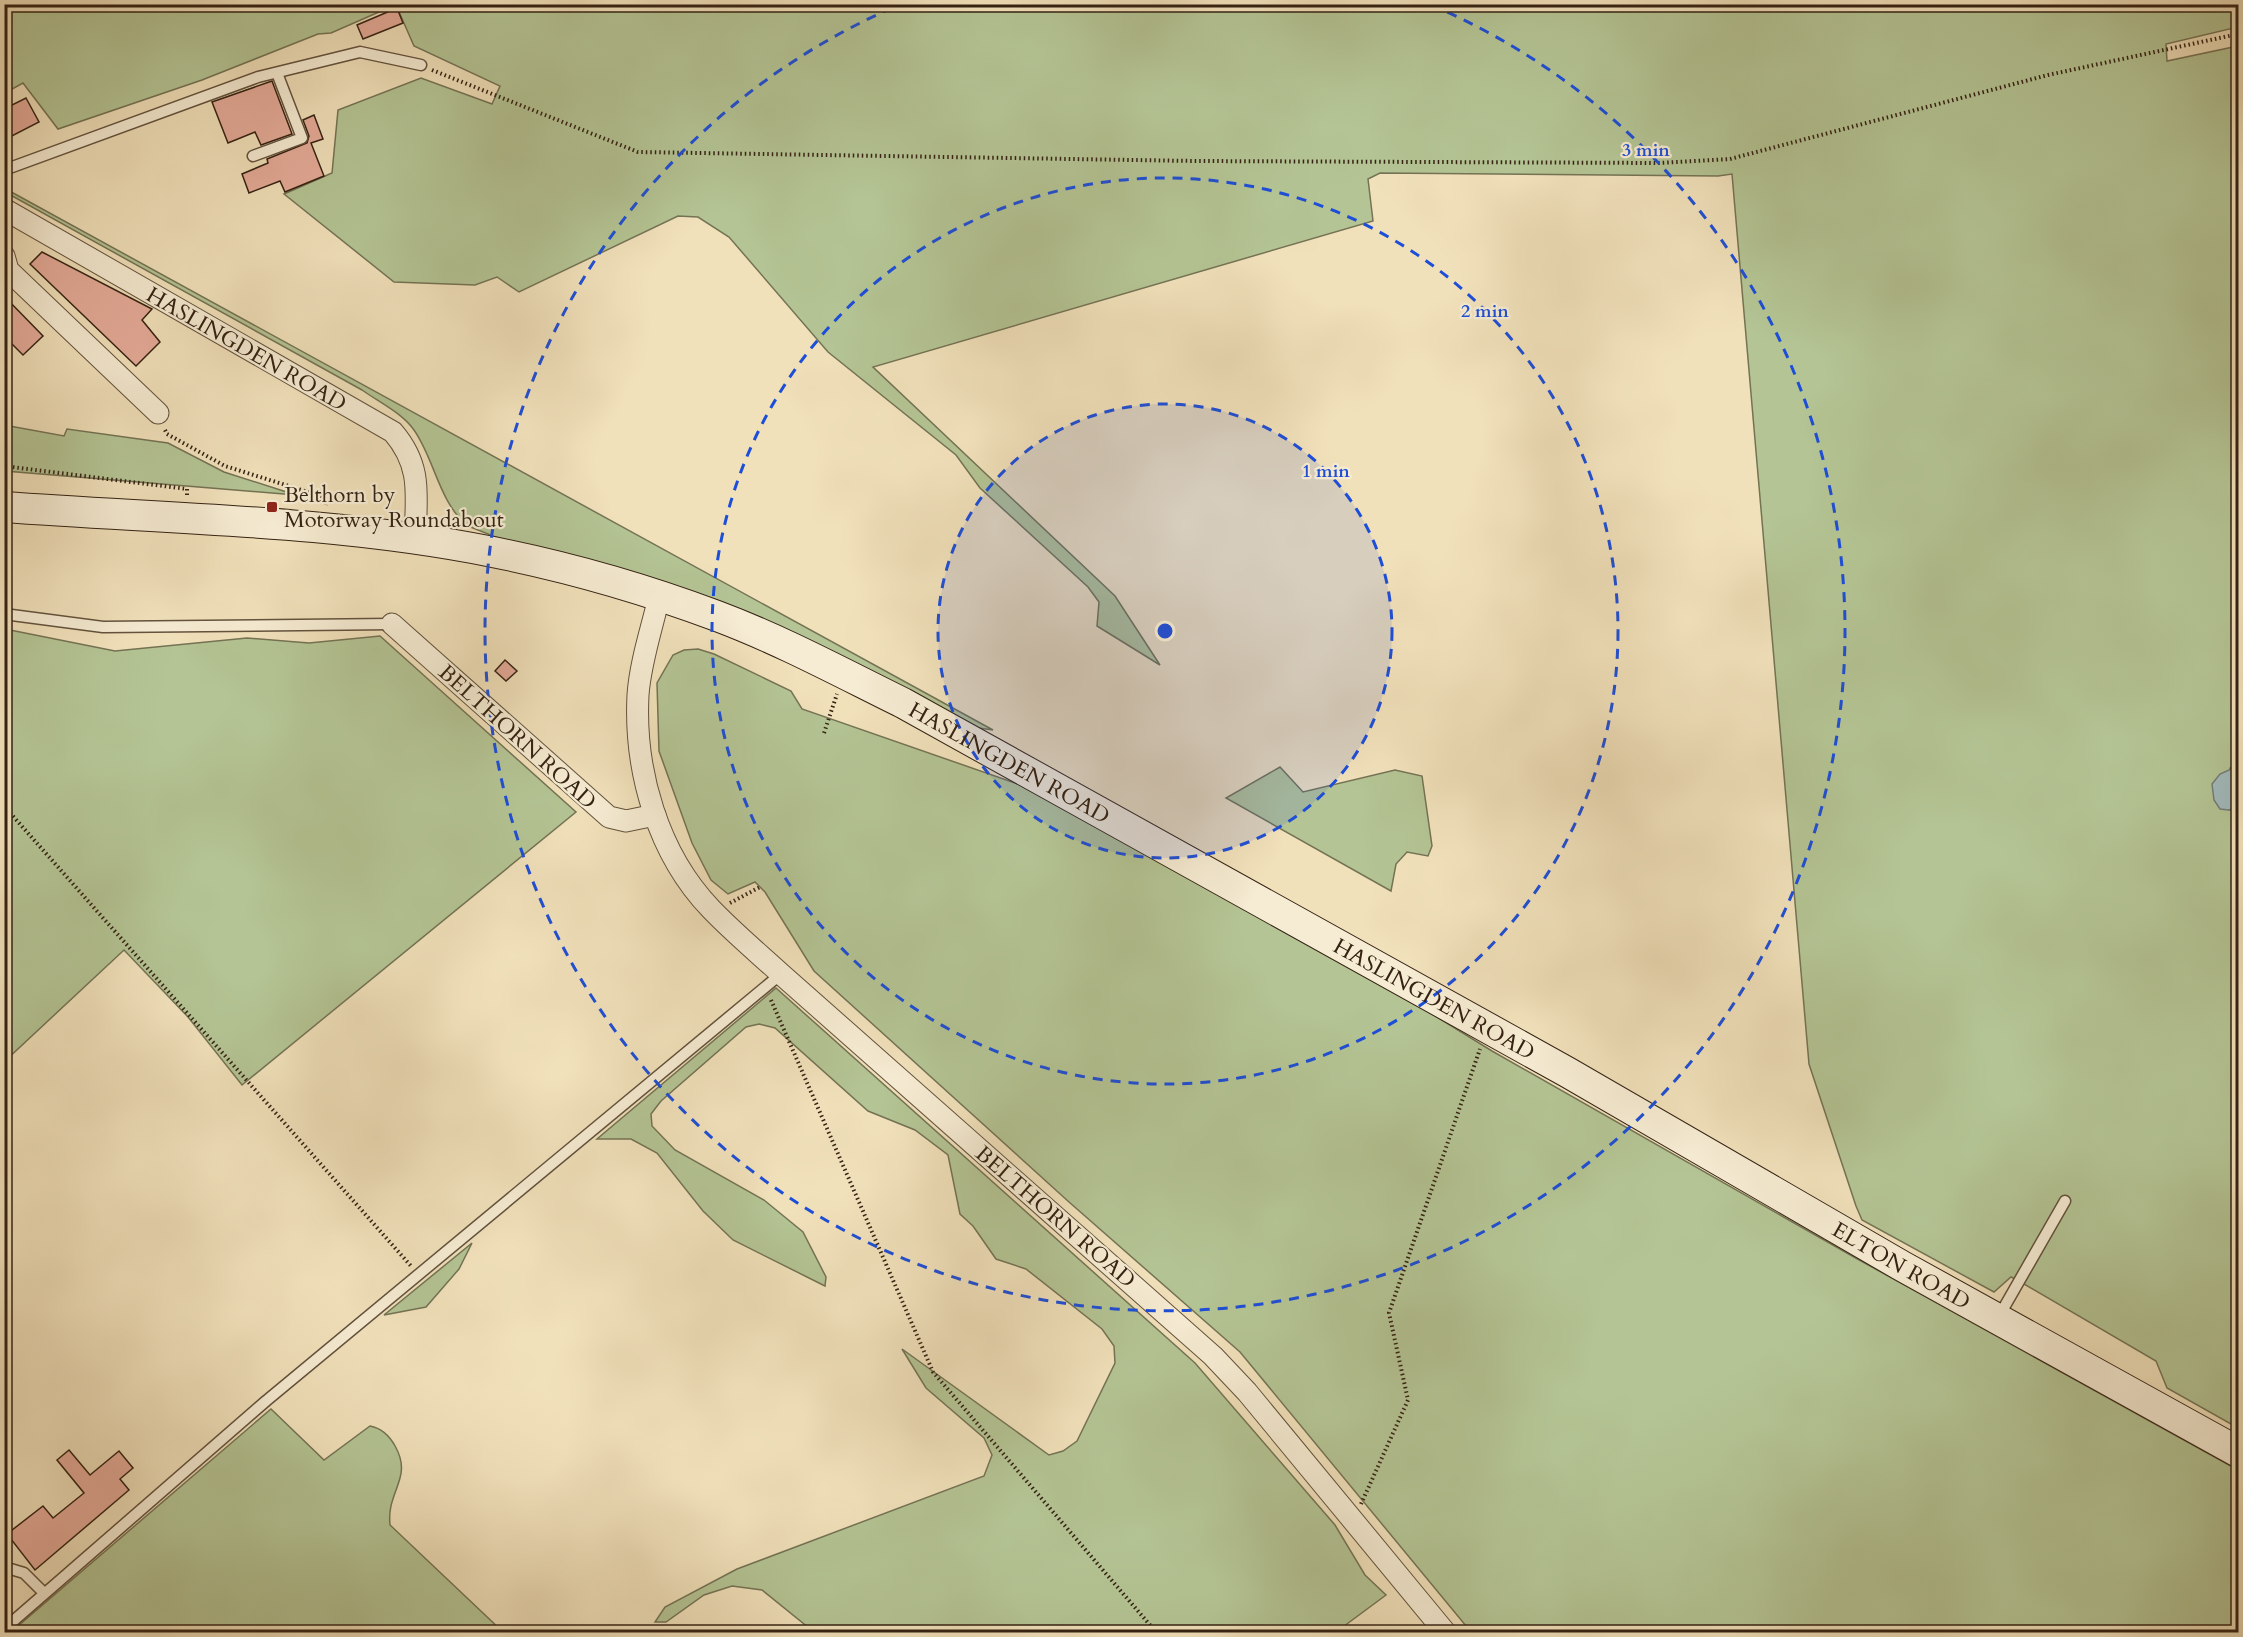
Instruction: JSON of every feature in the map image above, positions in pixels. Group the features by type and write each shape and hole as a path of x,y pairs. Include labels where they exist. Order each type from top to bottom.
{"main road":[{"name":"HASLINGDEN ROAD","path":"4,507 184,519 415,539 504,555 659,597 718,617 903,703 1567,1072"},
{"name":"ELTON ROAD","path":"1567,1072 1998,1319 2238,1452"}],"street":[{"name":"HASLINGDEN ROAD","path":"4,209 393,432 404,444 414,467 417,483 415,539"},
{"path":"4,256 8,270 158,412"},
{"name":"BELTHORN ROAD","path":"659,597 638,694 642,766 655,815 683,873 774,982 1213,1356 1247,1392 1353,1524 1445,1632"},
{"name":"BELTHORN ROAD","path":"392,624 609,818 626,821 655,815"}],"lane":[{"path":"4,170 258,77 360,52 421,65"},
{"path":"253,156 302,138 278,73"},
{"path":"4,614 103,627 392,624"},
{"path":"4,1629 418,1274 774,982"},
{"path":"1998,1319 2065,1201"},
{"path":"4,1567 24,1574 44,1593"}],"path":[{"path":"421,65 638,152 1195,161 1659,163 1730,159 2048,75 2238,34"},
{"path":"158,412 167,434 225,466 327,498 323,530"},
{"path":"4,466 187,489 184,519"},
{"path":"824,733 844,674"},
{"path":"4,806 418,1274"},
{"path":"714,912 760,887"},
{"path":"774,982 933,1372 1156,1632"},
{"path":"1353,1524 1408,1400 1389,1313 1488,1027"}],"green space":[{"path":"4,5 395,5 331,33 318,34 202,80 58,129 23,83 5,93"},
{"path":"396,5 2238,5 2238,27 2166,44 2167,61 2238,46 2238,766 2230,768 2229,810 2238,807 2238,1428 2167,1388 2156,1361 2019,1281 2011,1277 1994,1292 1862,1220 1856,1206 1809,1064 1732,174 1718,176 1380,173 1368,179 1373,221 873,367 1115,596 1160,665 1097,626 1099,602 1088,587 980,488 956,455 828,352 729,237 698,217 678,216 519,292 497,277 475,285 394,282 284,194 332,173 338,110 421,78 492,104 500,86 414,46"},
{"path":"4,188 993,730 971,727 468,526 450,506 414,430 397,413 362,390 5,192"},
{"path":"4,425 64,436 67,429 168,443 224,472 296,495 5,471"},
{"path":"5,629 115,651 247,638 309,643 380,636 576,812 242,1085 188,1017 124,950 5,1061"},
{"path":"698,649 714,654 791,691 802,709 1018,784 1367,974 1492,1051 1861,1261 2238,1470 2238,1632 1894,1632 1893,1628 1888,1632 1471,1632 1240,1352 1069,1202 814,971 765,892 755,882 728,894 711,880 692,843 659,751 657,683 673,655 684,650"},
{"path":"1280,767 1303,792 1395,770 1422,776 1432,846 1428,856 1407,852 1396,864 1391,891 1226,798"},
{"path":"776,988 1195,1363 1335,1525 1365,1575 1386,1595 1336,1632 814,1632 762,1590 732,1586 704,1595 666,1622 655,1622 665,1607 737,1569 984,1476 992,1455 984,1438 926,1388 902,1349 1049,1455 1063,1451 1077,1441 1115,1363 1114,1346 1102,1329 1026,1269 996,1259 973,1226 960,1214 948,1155 915,1130 868,1111 775,1028 759,1024 746,1027 661,1101 651,1114 652,1126 675,1150 764,1200 803,1232 826,1277 825,1286 733,1240 703,1211 657,1153 631,1139 597,1139"},
{"path":"472,1243 459,1269 426,1307 384,1315"},
{"path":"271,1409 324,1460 370,1426 384,1433 395,1446 401,1462 400,1478 391,1506 390,1525 503,1632 11,1632"}],"water":[{"path":"2238,766 2238,807 2229,810 2220,809 2214,800 2212,784 2220,774"}],"building":[{"path":"397,8 403,23 363,39 357,25"},
{"path":"272,81 292,134 261,145 255,132 228,143 212,102"},
{"path":"26,98 39,122 4,140 4,109"},
{"path":"314,115 323,139 311,143 324,176 285,192 280,181 249,193 242,174 268,163 267,159 307,143 309,136 303,120"},
{"path":"42,252 152,309 142,320 160,342 136,366 30,264"},
{"path":"4,296 43,336 23,355 4,336"},
{"path":"505,660 517,671 506,681 495,671"},
{"path":"69,1450 90,1475 119,1451 133,1468 120,1479 129,1490 35,1570 7,1534 43,1506 53,1518 84,1493 57,1460"}],"place":[{"name":"Belthorn by Motorway Roundabout","path":"272,507"}]}
